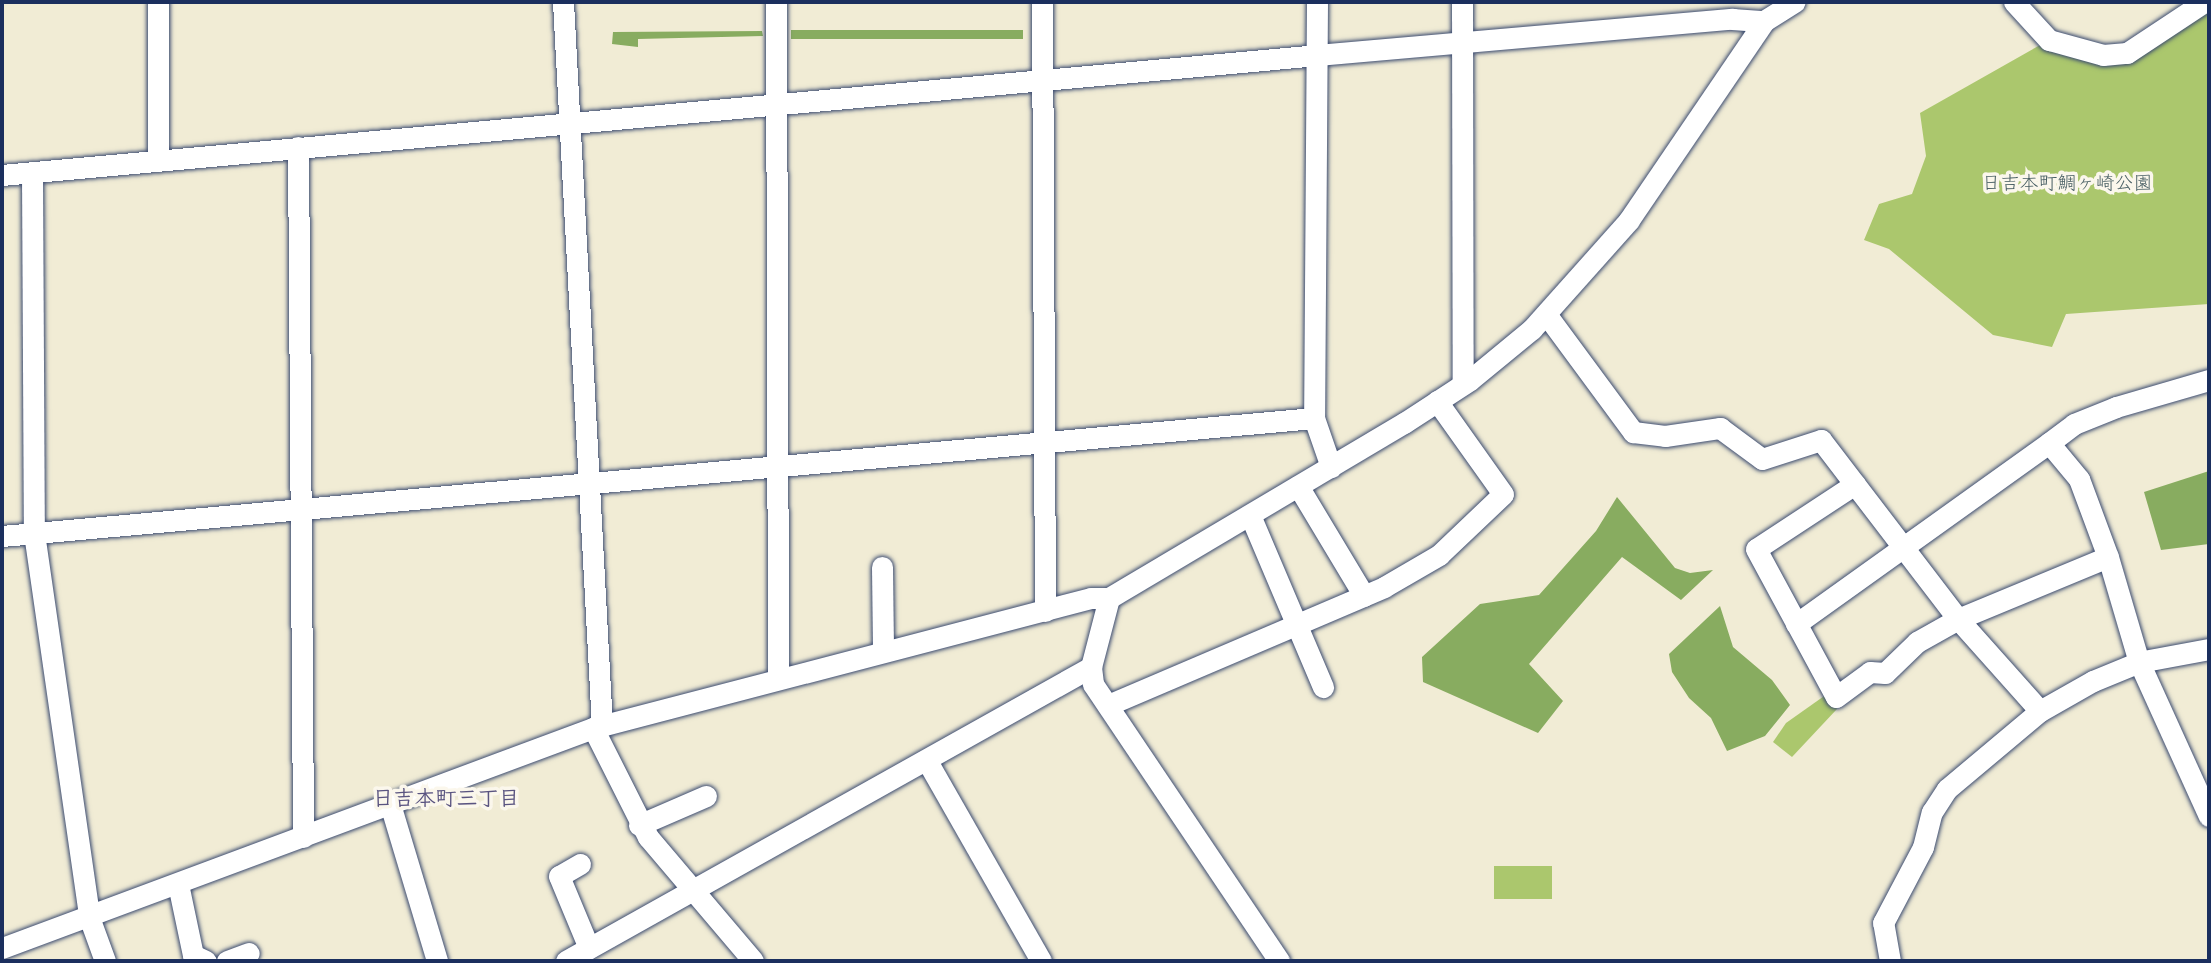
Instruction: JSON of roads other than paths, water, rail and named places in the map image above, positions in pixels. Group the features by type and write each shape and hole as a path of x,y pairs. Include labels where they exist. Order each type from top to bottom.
{"street":[{"path":"158,2 158,161"},
{"path":"563,2 598,727 639,825 689,891 753,961"},
{"path":"776,2 778,679"},
{"path":"1042,2 1045,611"},
{"path":"1317,2 1314,418 1331,467"},
{"path":"1462,2 1463,384"},
{"path":"2,948 598,727 1091,598 1109,598 1437,401 1463,384 1546,314 1629,220 1764,21 1794,2"},
{"path":"2014,2 2049,40 2103,55 2127,53 2204,2"},
{"path":"2,175 1464,43 1732,10 1764,21"},
{"path":"298,147 303,837"},
{"path":"32,173 34,533 89,917 106,961"},
{"path":"1546,314 1633,432 1665,436 1720,428 1762,459 1822,440 1958,619 2040,711"},
{"path":"1796,624 1904,550 2074,424 2116,407 2209,380"},
{"path":"1108,705 1364,596 1439,555 1503,494 1437,401"},
{"path":"2,536 1314,418"},
{"path":"2049,443 2079,479 2108,556 2139,662 2181,746 2209,816"},
{"path":"1854,484 1756,550 1836,697 1870,672 1885,673 1917,642 1958,619 2108,556"},
{"path":"1298,486 1364,596"},
{"path":"1250,515 1323,687"},
{"path":"882,567 883,651"},
{"path":"1109,598 1091,667 1093,684 1279,961"},
{"path":"1890,961 1883,923 1923,847 1932,812 1947,789 2040,711 2093,681 2139,662 2209,649"},
{"path":"566,961 1091,667"},
{"path":"927,761 1041,961"},
{"path":"639,825 706,796"},
{"path":"390,804 437,961"},
{"path":"580,864 559,876 589,948"},
{"path":"178,884 193,955 206,961"},
{"path":"227,961 249,953"}],"district":[{"name":"日吉本町三丁目","path":"446,797"}],"park label":[{"name":"日吉本町鯛ヶ崎公園","path":"2067,182"}]}
